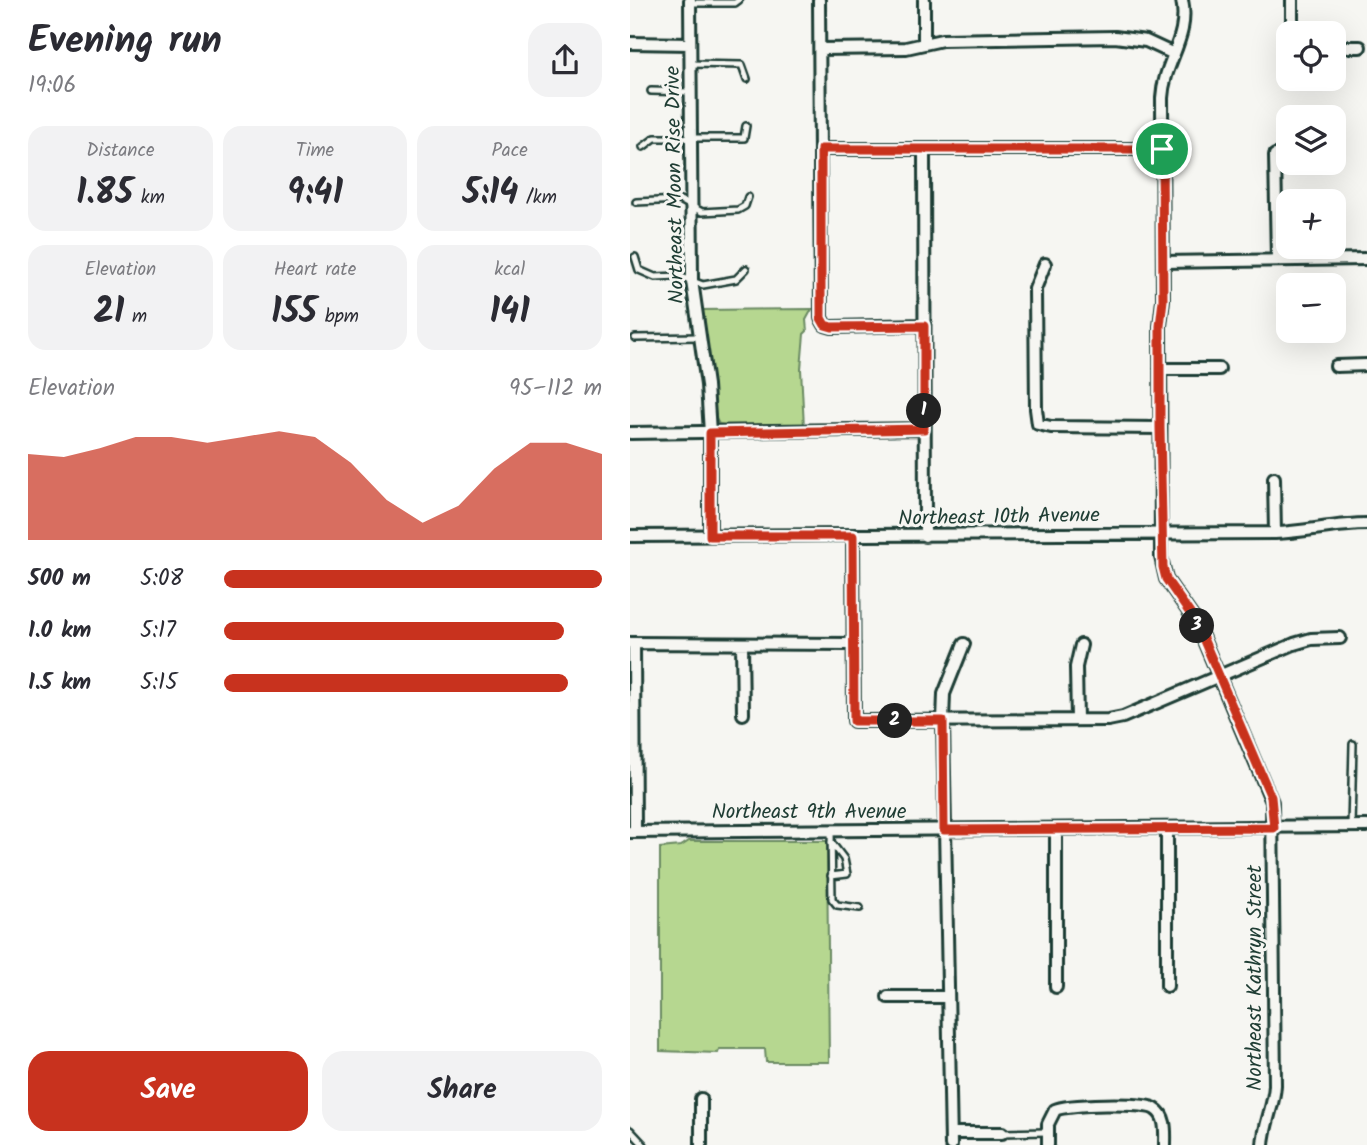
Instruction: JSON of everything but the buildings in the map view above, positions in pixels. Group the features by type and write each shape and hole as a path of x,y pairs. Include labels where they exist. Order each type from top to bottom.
{"street":[{"path":"819,0 821,318 825,325 844,327 924,326"},
{"path":"924,0 924,43"},
{"name":"Northeast Kathryn Street","path":"1182,0 1183,32 1162,85 1161,557 1166,579 1192,615 1271,797 1274,828 1275,1085 1265,1124 1264,1145"},
{"path":"1292,0 1292,21"},
{"name":"Northeast Moon Rise Drive","path":"690,1 692,281 707,385 710,536"},
{"path":"820,49 898,48 965,39 1115,37 1146,41 1174,54"},
{"path":"630,43 690,44"},
{"path":"1346,47 1360,47"},
{"path":"821,149 1162,149"},
{"path":"924,149 925,536"},
{"path":"1275,155 1277,260"},
{"path":"1163,262 1367,260"},
{"path":"1045,264 1035,289 1038,424 1051,427 1160,428"},
{"path":"1336,366 1367,365"},
{"path":"1160,369 1219,369"},
{"path":"630,433 924,429"},
{"path":"1274,478 1275,533"},
{"name":"Northeast 10th Avenue","path":"630,536 1275,533 1306,531 1335,524 1367,524"},
{"path":"853,536 854,721 1108,720 1123,717 1294,644 1311,639 1340,638"},
{"path":"633,832 632,643 854,643"},
{"path":"743,643 743,714"},
{"path":"964,644 944,694 943,721 951,1139 1002,1133"},
{"path":"1077,720 1076,667 1081,645"},
{"name":"Northeast 9th Avenue","path":"633,832 1367,826"},
{"path":"1167,828 1167,986"},
{"path":"1056,829 1056,987"},
{"path":"888,998 948,998"},
{"path":"701,1099 701,1145"},
{"path":"1048,1145 1049,1119 1060,1107 1145,1105 1155,1109 1163,1117 1165,1145"}],"lane":[{"path":"690,1 735,3 739,0"},
{"path":"690,64 742,65 747,79"},
{"path":"651,91 691,92"},
{"path":"643,146 655,138 744,138 746,127"},
{"path":"636,202 680,200 702,212 738,210 745,206 748,197"},
{"path":"635,257 639,270 655,277 679,276 704,285 736,279 746,269"},
{"path":"635,338 699,337"},
{"path":"1351,827 1353,744"},
{"path":"831,830 831,895 834,902 844,907 860,908"},
{"path":"831,842 844,859 847,874 831,876"},
{"path":"630,1130 644,1145"},
{"path":"1002,1133 1048,1132"}],"green space":[{"path":"812,309 806,320 807,331 804,334 801,369 804,427 736,427 719,424 716,419 700,310"},
{"path":"689,841 827,841 829,1062 766,1062 765,1049 719,1049 718,1053 660,1051 660,848 681,846"}],"route":[{"path":"821,149 1162,149 1161,557 1166,579 1196,622 1271,797 1274,828 944,830 943,721 854,721 853,536 710,536 710,433 924,429 924,326 832,327 825,325 821,318 821,149"}]}
